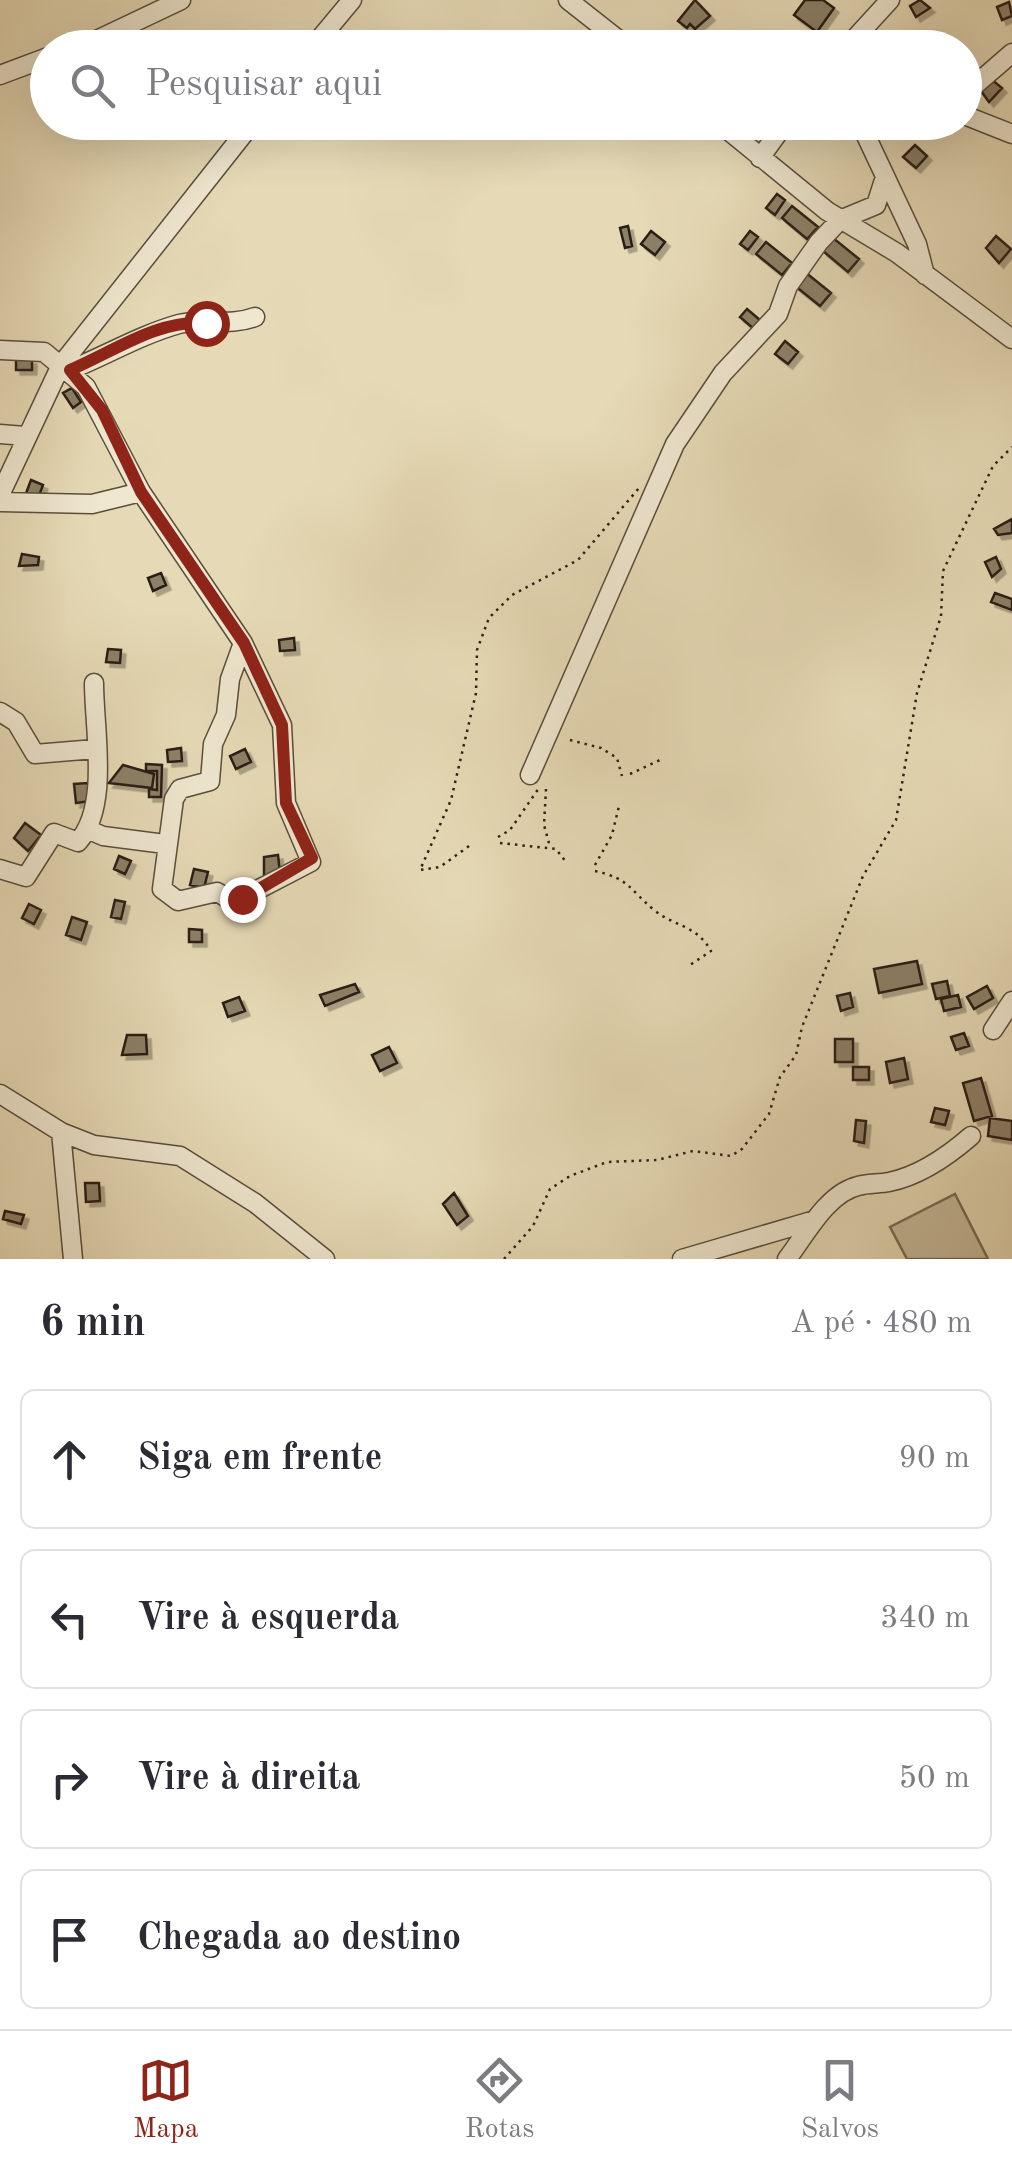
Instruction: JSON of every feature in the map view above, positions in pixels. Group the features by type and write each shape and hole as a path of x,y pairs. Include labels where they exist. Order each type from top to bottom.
{"street":[{"path":"118,30 181,0"},
{"path":"568,0 606,30"},
{"path":"862,30 890,0"},
{"path":"325,30 343,4"},
{"path":"982,79 1012,53"},
{"path":"0,76 30,64"},
{"path":"982,122 1012,134"},
{"path":"141,492 92,504 0,499 25,436 66,368 239,140"},
{"path":"739,140 840,220 925,275 1012,339"},
{"path":"760,158 773,140"},
{"path":"867,140 918,244 925,275"},
{"path":"534,781 663,467 722,373 778,314 798,270 840,220 876,205 885,178"},
{"path":"66,368 180,324 234,325 255,317"},
{"path":"0,350 32,348 66,368 102,410 141,492 244,643 282,725 286,803 311,862 234,902 217,892 178,901 162,894 165,844 176,793 210,781 213,744 226,716 230,679 244,643"},
{"path":"0,434 25,436"},
{"path":"0,869 26,877 54,832 78,842 87,829 98,798 94,683"},
{"path":"0,712 16,722 35,754 95,749"},
{"path":"87,829 103,836 165,844"},
{"path":"994,1030 1012,1001"},
{"path":"0,1094 61,1132 94,1145 180,1156 255,1203 325,1259"},
{"path":"61,1132 73,1259"},
{"path":"787,1259 814,1220 856,1186 895,1181 922,1170 952,1153 970,1136"},
{"path":"682,1259 814,1220"}],"path":[{"path":"504,1259 533,1226 558,1183 607,1162 657,1160 693,1150 731,1156 765,1122 780,1078 796,1055 798,1038 863,876 900,808 900,780 928,650 941,616 943,571 993,466 1012,447"},
{"path":"469,846 440,867 420,870 451,800 476,693 481,631 512,595 578,560 663,467"},
{"path":"570,740 602,748 618,758 622,776"},
{"path":"630,774 660,760"},
{"path":"498,837 510,830 534,781"},
{"path":"546,790 544,825 550,848 566,862"},
{"path":"619,806 612,835 595,868 628,881 656,913 689,926 708,944 711,951 690,965"},
{"path":"500,843 550,848"}],"shaded area":[{"path":"955,1194 988,1259 907,1259 890,1227"}],"building":[{"path":"695,0 710,16 695,29 690,24 687,28 678,21"},
{"path":"805,0 823,0 834,8 818,30 794,15"},
{"path":"920,0 930,8 916,17 910,6"},
{"path":"1009,2 1012,16 1002,20 997,7"},
{"path":"991,79 1002,88 989,102 982,90"},
{"path":"915,145 927,156 916,168 903,157"},
{"path":"777,194 785,200 775,215 766,208"},
{"path":"792,206 818,227 807,239 782,218"},
{"path":"628,226 632,246 625,248 620,228"},
{"path":"651,231 665,242 655,255 641,244"},
{"path":"750,231 758,237 748,250 740,244"},
{"path":"996,236 1011,249 999,263 986,248"},
{"path":"833,238 859,259 848,272 823,251"},
{"path":"766,242 792,263 782,275 756,254"},
{"path":"805,272 831,293 820,306 794,285"},
{"path":"747,309 761,321 754,329 740,317"},
{"path":"785,341 798,352 788,364 775,354"},
{"path":"16,359 32,360 32,370 16,370"},
{"path":"72,388 81,402 73,408 63,393"},
{"path":"31,480 43,485 37,501 25,496"},
{"path":"1012,519 1012,533 998,535 994,529"},
{"path":"22,554 39,557 38,565 19,566"},
{"path":"996,557 1001,569 992,577 985,562"},
{"path":"161,573 166,585 153,591 148,578"},
{"path":"995,593 1012,599 1012,610 991,602"},
{"path":"294,638 295,650 280,651 279,640"},
{"path":"108,649 121,650 120,663 106,662"},
{"path":"181,748 182,761 168,762 167,750"},
{"path":"245,749 251,762 236,769 230,756"},
{"path":"146,764 162,765 161,797 149,797 149,789 157,790 157,771 146,771"},
{"path":"123,765 154,774 152,788 109,783"},
{"path":"88,783 90,801 76,803 74,784"},
{"path":"25,823 41,835 28,851 14,838"},
{"path":"278,855 280,873 264,879 264,857"},
{"path":"119,856 131,861 125,874 114,869"},
{"path":"194,869 208,872 204,888 190,885"},
{"path":"115,900 125,902 121,919 111,917"},
{"path":"29,904 41,910 34,924 22,918"},
{"path":"72,917 87,922 81,940 66,935"},
{"path":"189,929 202,930 202,942 189,942"},
{"path":"917,961 922,984 879,993 874,969"},
{"path":"947,981 950,996 936,999 932,984"},
{"path":"355,984 359,992 325,1006 320,995"},
{"path":"987,986 993,998 974,1009 967,997"},
{"path":"850,993 853,1007 841,1011 837,996"},
{"path":"958,995 961,1007 944,1011 941,999"},
{"path":"239,997 245,1011 228,1017 223,1003"},
{"path":"964,1033 969,1046 956,1050 951,1037"},
{"path":"127,1035 146,1035 147,1054 122,1055"},
{"path":"835,1039 853,1039 853,1062 835,1062"},
{"path":"389,1047 397,1063 380,1071 372,1055"},
{"path":"904,1058 908,1079 890,1083 886,1062"},
{"path":"853,1067 869,1067 869,1080 853,1080"},
{"path":"981,1078 992,1116 974,1121 963,1083"},
{"path":"935,1108 949,1111 945,1125 931,1122"},
{"path":"990,1118 1012,1121 1012,1140 988,1136"},
{"path":"856,1120 866,1121 864,1143 854,1141"},
{"path":"85,1183 99,1183 100,1201 86,1202"},
{"path":"454,1193 468,1216 457,1225 443,1204"},
{"path":"5,1211 24,1215 21,1224 3,1219"}],"route":[{"path":"206,323 180,324 129,341 70,370 102,410 141,492 172,532 244,643 285,734 282,781 286,803 311,862 242,899"}]}
